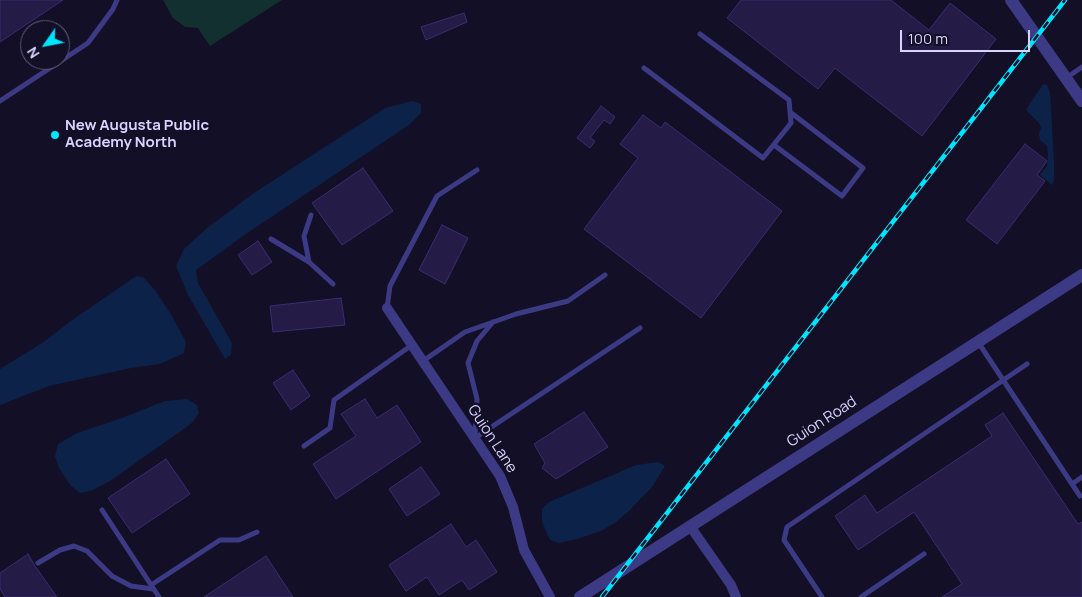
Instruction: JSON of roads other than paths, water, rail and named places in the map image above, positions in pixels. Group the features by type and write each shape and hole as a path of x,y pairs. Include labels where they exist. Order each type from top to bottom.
{"street":[{"path":"1010,0 1082,102"},
{"name":"Guion Road","path":"580,597 1082,275"},
{"name":"Guion Lane","path":"387,308 475,438 505,486 513,507 524,550 550,597"},
{"path":"690,526 731,585 736,597"}],"lane":[{"path":"0,101 88,43 113,9 117,0"},
{"path":"644,68 763,158 791,123 789,100 700,34"},
{"path":"1066,78 1082,67"},
{"path":"774,145 842,196 863,168 790,112"},
{"path":"387,308 390,286 436,196 478,170"},
{"path":"309,262 304,236 311,215"},
{"path":"271,239 309,262 333,284"},
{"path":"423,361 464,332 516,314 568,301 605,275"},
{"path":"475,438 476,399 468,363 477,340 494,322"},
{"path":"475,438 640,328"},
{"path":"977,342 1080,496"},
{"path":"304,446 330,428 334,400 412,345"},
{"path":"822,597 784,540 787,527 1027,364"},
{"path":"1072,484 1082,477"},
{"path":"102,510 158,597"},
{"path":"38,563 60,550 74,546 87,551 112,576 131,586 152,587 220,540 239,540 257,532"},
{"path":"861,597 924,554"}],"water":[{"path":"1043,84 1047,85 1050,93 1054,161 1054,180 1052,185 1040,175 1047,166 1048,154 1047,146 1040,140 1041,128 1039,123 1026,110"},
{"path":"412,101 421,104 421,113 409,125 246,234 196,270 198,283 232,343 231,355 225,359 188,295 176,266 184,249 207,228 254,193 385,108"},
{"path":"136,276 143,277 155,290 172,316 186,342 184,353 160,364 131,368 49,386 0,405 0,369 45,341"},
{"path":"187,399 197,405 199,413 192,423 110,481 91,491 80,493 71,486 59,468 55,456 58,444 77,433 165,401"},
{"path":"658,462 665,466 652,487 615,523 601,531 577,539 559,543 550,540 542,522 542,509 549,502 636,465"}],"railway":[{"path":"602,597 1065,0"}],"place":[{"name":"New Augusta Public Academy North","path":"55,135"}]}
